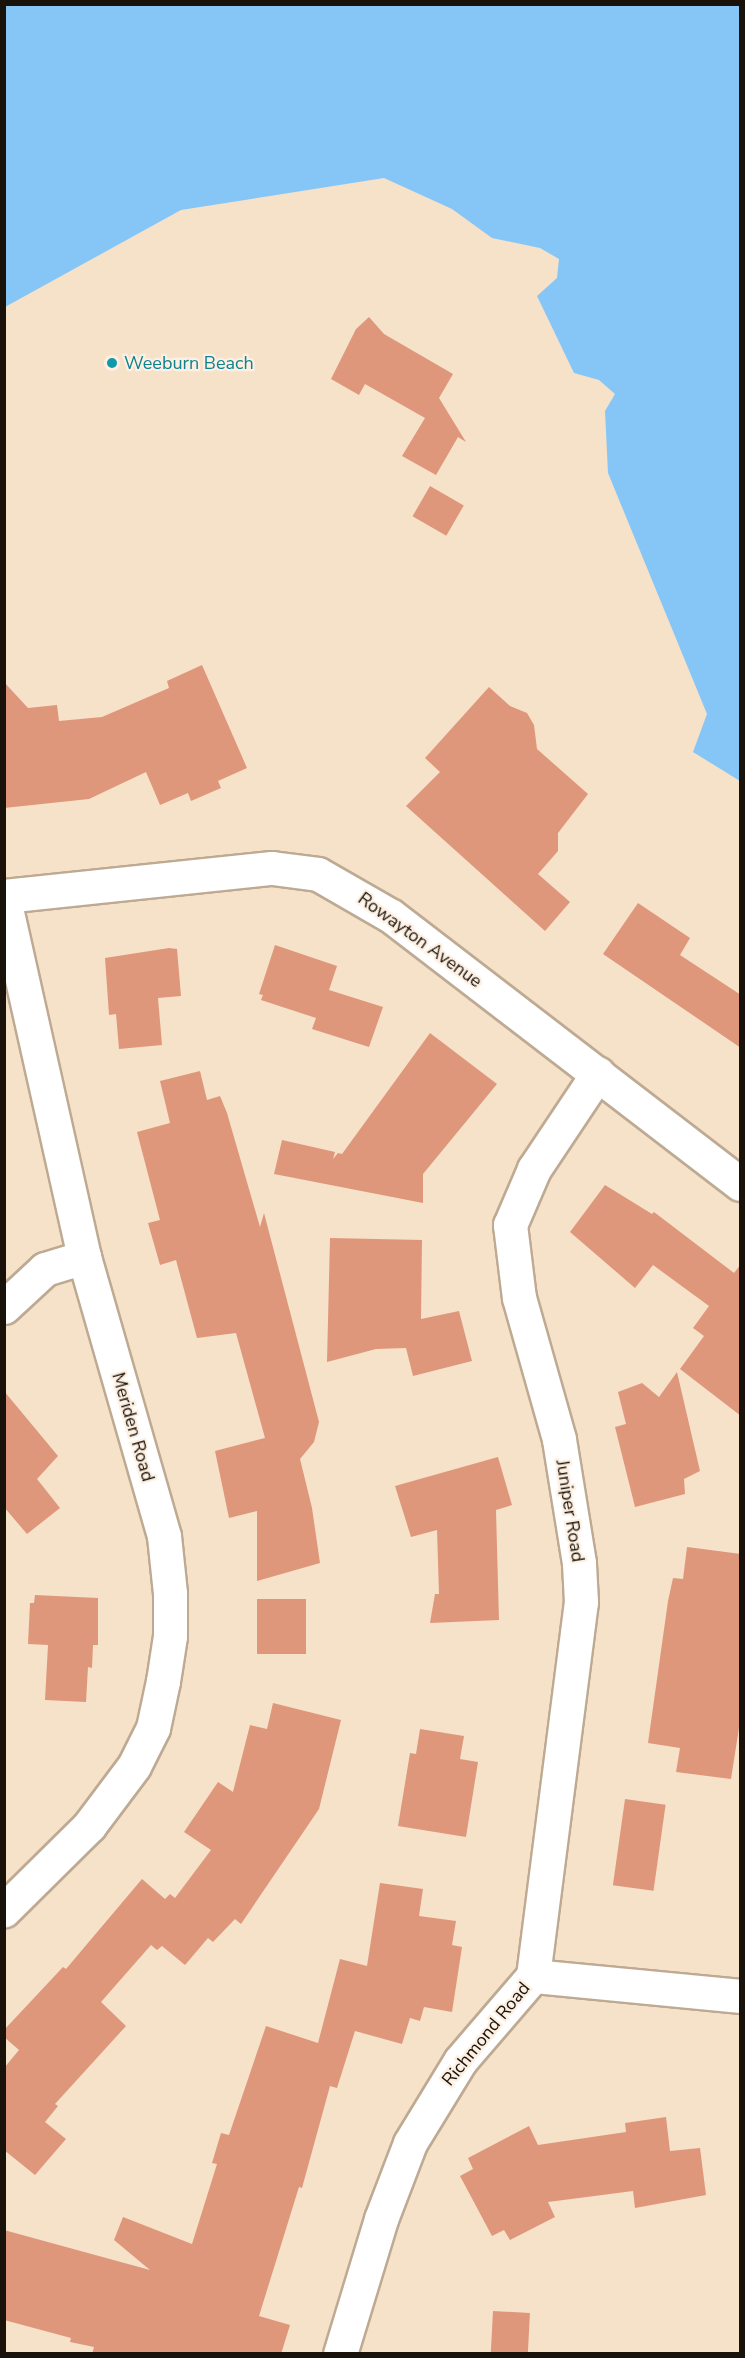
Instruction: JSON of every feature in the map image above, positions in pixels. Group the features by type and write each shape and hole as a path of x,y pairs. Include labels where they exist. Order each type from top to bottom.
{"street":[{"name":"Rowayton Avenue","path":"4,898 272,868 318,874 391,916 741,1184"},
{"name":"Meriden Road","path":"4,898 84,1257 164,1536 170,1636 153,1728 134,1766 89,1826 4,1910"},
{"name":"Juniper Road","path":"533,1976 581,1602 579,1563 558,1439 519,1298 510,1225 534,1169 598,1073"},
{"path":"4,1306 45,1269 84,1257"},
{"name":"Richmond Road","path":"340,2354 381,2220 410,2143 460,2061 533,1976 741,1996"}],"water":[{"path":"5,4 740,5 740,781 693,752 707,714 608,473 605,411 615,394 599,380 574,373 537,296 557,278 559,259 540,248 492,238 452,209 384,178 181,210 5,307"}],"building":[{"path":"369,317 384,334 453,374 439,398 466,442 458,437 436,475 402,456 425,418 365,384 359,395 331,379 356,329"},
{"path":"430,486 464,506 446,536 413,516"},
{"path":"202,665 247,768 218,781 221,788 191,801 188,793 160,805 146,772 89,799 4,808 4,682 28,708 57,705 59,721 102,717 169,688 167,681"},
{"path":"489,687 510,706 527,713 534,725 537,749 588,794 558,833 558,851 538,874 570,902 545,931 406,806 440,772 425,758"},
{"path":"638,903 690,938 680,955 741,995 741,1048 603,954"},
{"path":"275,945 337,966 329,990 383,1007 369,1047 312,1029 316,1018 261,1000 263,995 259,994"},
{"path":"169,948 177,949 181,996 158,998 162,1045 119,1049 116,1014 109,1015 105,958"},
{"path":"430,1033 497,1084 423,1174 423,1203 274,1174 282,1140 335,1152 333,1159 338,1153 342,1154"},
{"path":"200,1071 207,1100 220,1096 227,1113 260,1227 264,1213 319,1422 314,1442 300,1459 312,1508 320,1563 257,1581 257,1511 229,1518 215,1451 265,1438 236,1333 197,1338 176,1260 160,1265 148,1223 160,1220 137,1132 170,1123 160,1081"},
{"path":"605,1185 652,1214 654,1212 734,1273 741,1264 741,1416 680,1369 704,1336 693,1328 709,1306 653,1265 635,1288 570,1232"},
{"path":"330,1238 422,1240 421,1319 459,1311 472,1361 413,1376 406,1348 376,1349 327,1362"},
{"path":"677,1372 700,1471 684,1479 685,1494 635,1507 615,1427 626,1424 618,1392 642,1383 659,1397"},
{"path":"4,1391 58,1456 37,1479 60,1508 27,1534 4,1507"},
{"path":"498,1457 512,1505 496,1510 499,1620 430,1623 435,1594 439,1594 437,1530 411,1537 395,1486"},
{"path":"687,1547 741,1554 741,1715 731,1779 676,1772 680,1748 648,1743 668,1601 673,1578 683,1579"},
{"path":"35,1595 98,1598 98,1645 93,1645 92,1668 88,1667 86,1702 45,1700 48,1645 28,1644 30,1603 34,1603"},
{"path":"257,1599 306,1599 306,1654 257,1654"},
{"path":"273,1703 341,1720 319,1809 241,1924 235,1919 213,1942 208,1938 185,1965 162,1946 157,1950 151,1945 101,2002 126,2026 55,2104 58,2106 45,2122 66,2139 35,2175 4,2150 4,2068 19,2050 4,2037 4,2030 63,1967 66,1969 142,1879 165,1899 170,1894 175,1898 211,1850 184,1832 218,1782 233,1792 250,1725 267,1729"},
{"path":"420,1729 464,1736 460,1759 478,1762 466,1837 398,1826 410,1753 416,1754"},
{"path":"625,1799 666,1805 653,1891 613,1885"},
{"path":"380,1883 423,1889 419,1916 456,1921 452,1945 462,1947 452,2012 424,2007 420,2021 410,2018 402,2044 355,2031 337,2088 330,2086 302,2188 299,2187 259,2316 290,2325 281,2354 92,2354 94,2347 70,2342 71,2338 4,2320 4,2230 150,2270 114,2240 123,2217 192,2244 217,2164 212,2163 221,2133 229,2135 266,2026 318,2043 340,1959 367,1966"},
{"path":"666,2117 670,2151 700,2148 706,2195 635,2208 633,2191 548,2202 555,2217 510,2240 504,2230 492,2236 460,2176 473,2169 468,2158 529,2126 538,2145 626,2132 625,2123"},
{"path":"493,2311 530,2313 528,2354 491,2354"}],"place":[{"name":"Weeburn Beach","path":"112,363"}]}
